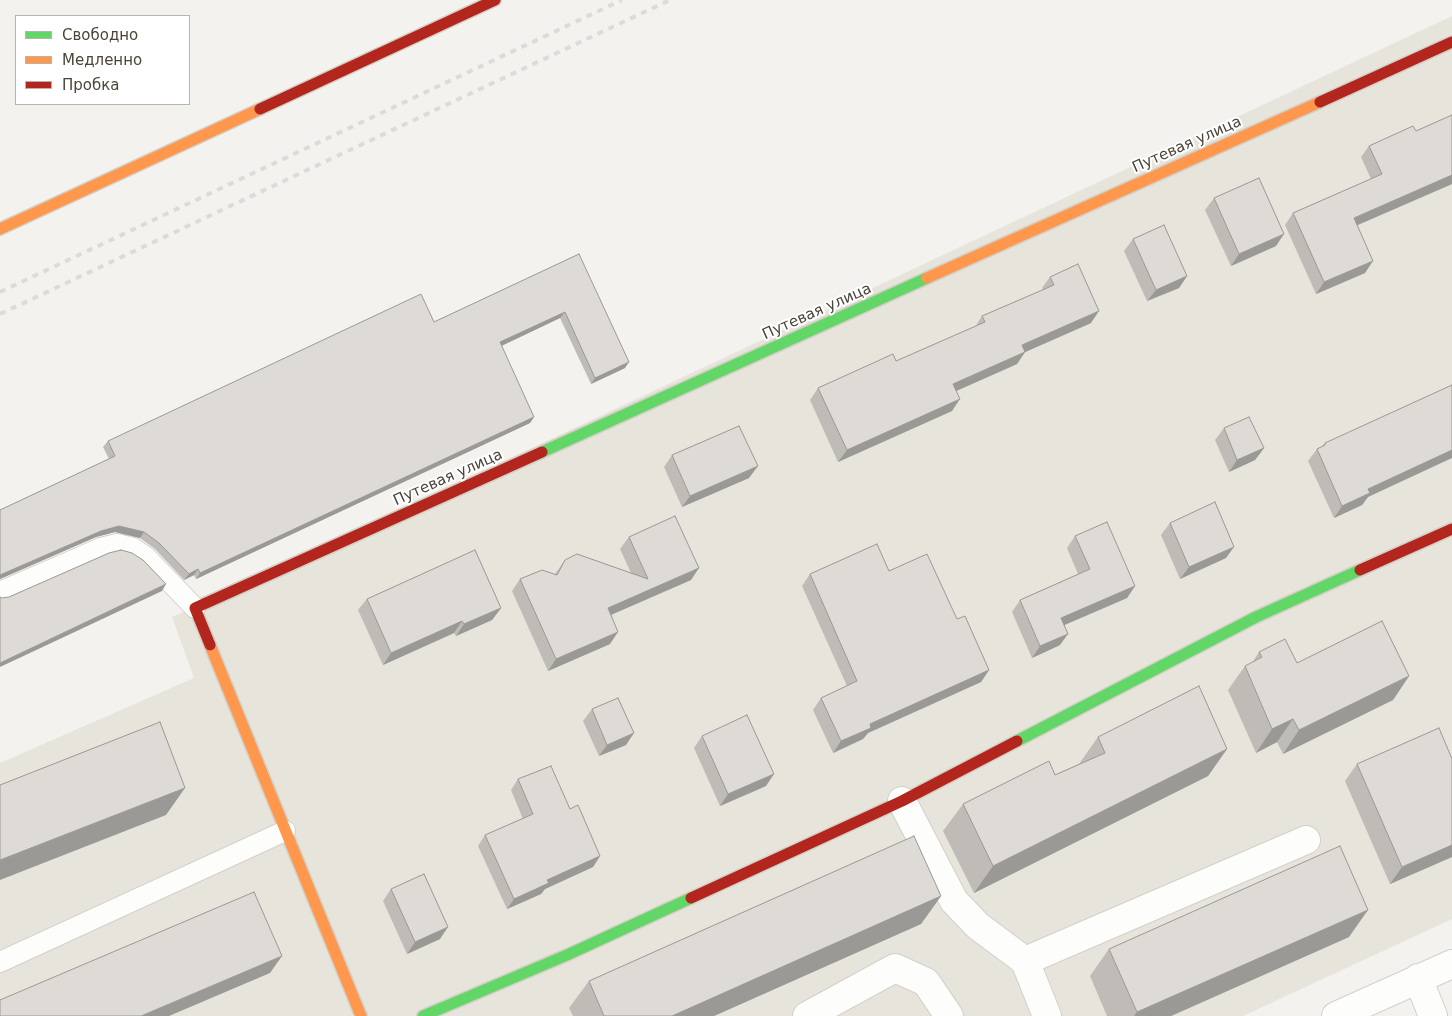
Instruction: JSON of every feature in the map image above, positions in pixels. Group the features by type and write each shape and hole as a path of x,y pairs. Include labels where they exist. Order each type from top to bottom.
{"street":[{"path":"0,229 495,0"},
{"name":"Путевая улица","path":"195,608 1452,42"},
{"path":"423,1016 567,955 902,801 1256,617 1452,529"},
{"path":"195,608 361,1016"},
{"path":"902,801 954,901 978,926 1025,961 1047,1016"},
{"path":"1025,961 1306,840"},
{"path":"1336,1016 1452,964"},
{"path":"806,1016 895,968 926,982 949,1016"},
{"path":"1418,978 1432,1016"}],"lane":[{"path":"0,592 102,548 117,544 133,548 146,557 195,608"},
{"path":"0,962 285,831"}],"shaded area":[{"path":"1452,16 1452,919 1243,1016 0,1016 0,763 194,678 172,617"}],"building":[{"path":"1452,115 1452,175 1354,218 1373,261 1324,282 1293,213 1382,174 1369,146 1413,126 1416,131"},
{"path":"1259,178 1284,234 1239,254 1214,198"},
{"path":"1164,225 1187,276 1156,290 1133,239"},
{"path":"579,254 629,362 595,378 565,312 500,342 534,417 200,573 198,569 189,574 159,543 144,532 119,526 101,531 0,575 0,510 115,456 108,441 421,294 434,322"},
{"path":"1078,264 1099,311 1022,345 1025,352 953,384 960,399 847,450 818,388 893,354 896,361 985,322 982,316 1054,285 1050,277"},
{"path":"1452,385 1452,450 1368,489 1370,493 1342,506 1317,449 1325,445 1325,443"},
{"path":"1249,417 1264,448 1237,460 1224,428"},
{"path":"739,426 758,466 690,496 672,455"},
{"path":"1215,502 1234,547 1189,567 1170,523"},
{"path":"675,516 699,568 608,608 618,632 556,659 520,579 542,570 557,575 565,560 577,554 648,579 629,537"},
{"path":"1107,522 1135,586 1061,618 1068,634 1040,646 1020,600 1090,569 1075,536"},
{"path":"877,544 889,571 927,554 957,619 965,616 989,670 870,724 871,728 841,741 821,698 857,681 810,574"},
{"path":"121,550 132,553 143,560 166,584 0,663 0,597 9,597 109,553"},
{"path":"475,550 501,608 464,624 462,621 391,653 367,599"},
{"path":"1382,621 1409,676 1299,730 1293,719 1272,729 1245,666 1262,657 1259,652 1285,639 1297,663"},
{"path":"1199,686 1227,749 993,866 963,804 1049,761 1055,775 1105,753 1098,737"},
{"path":"618,698 634,733 607,745 592,709"},
{"path":"747,715 774,774 728,794 702,736"},
{"path":"160,722 185,788 0,860 0,785"},
{"path":"1439,728 1452,759 1452,845 1402,867 1357,764"},
{"path":"551,766 570,809 578,805 600,856 547,880 549,883 514,899 485,835 533,814 518,779"},
{"path":"914,836 941,896 672,1016 604,1016 589,981"},
{"path":"1340,846 1368,910 1137,1012 1109,949"},
{"path":"424,874 448,927 415,942 391,889"},
{"path":"254,892 282,956 141,1016 0,1016 0,1000"}],"railway":[{"path":"0,292 622,0"},
{"path":"0,314 670,0"}],"traffic: fast":[{"path":"542,452 927,278"},
{"path":"1017,741 1256,617 1360,570"},
{"path":"423,1016 567,955 691,898"}],"traffic: slow":[{"path":"927,278 1320,102"},
{"path":"0,229 260,109"},
{"path":"210,645 361,1016"}],"traffic: jam":[{"path":"260,109 495,0"},
{"path":"1320,102 1452,42"},
{"path":"210,645 195,608 542,452"},
{"path":"1360,570 1452,529"},
{"path":"691,898 902,801 1017,741"}]}
